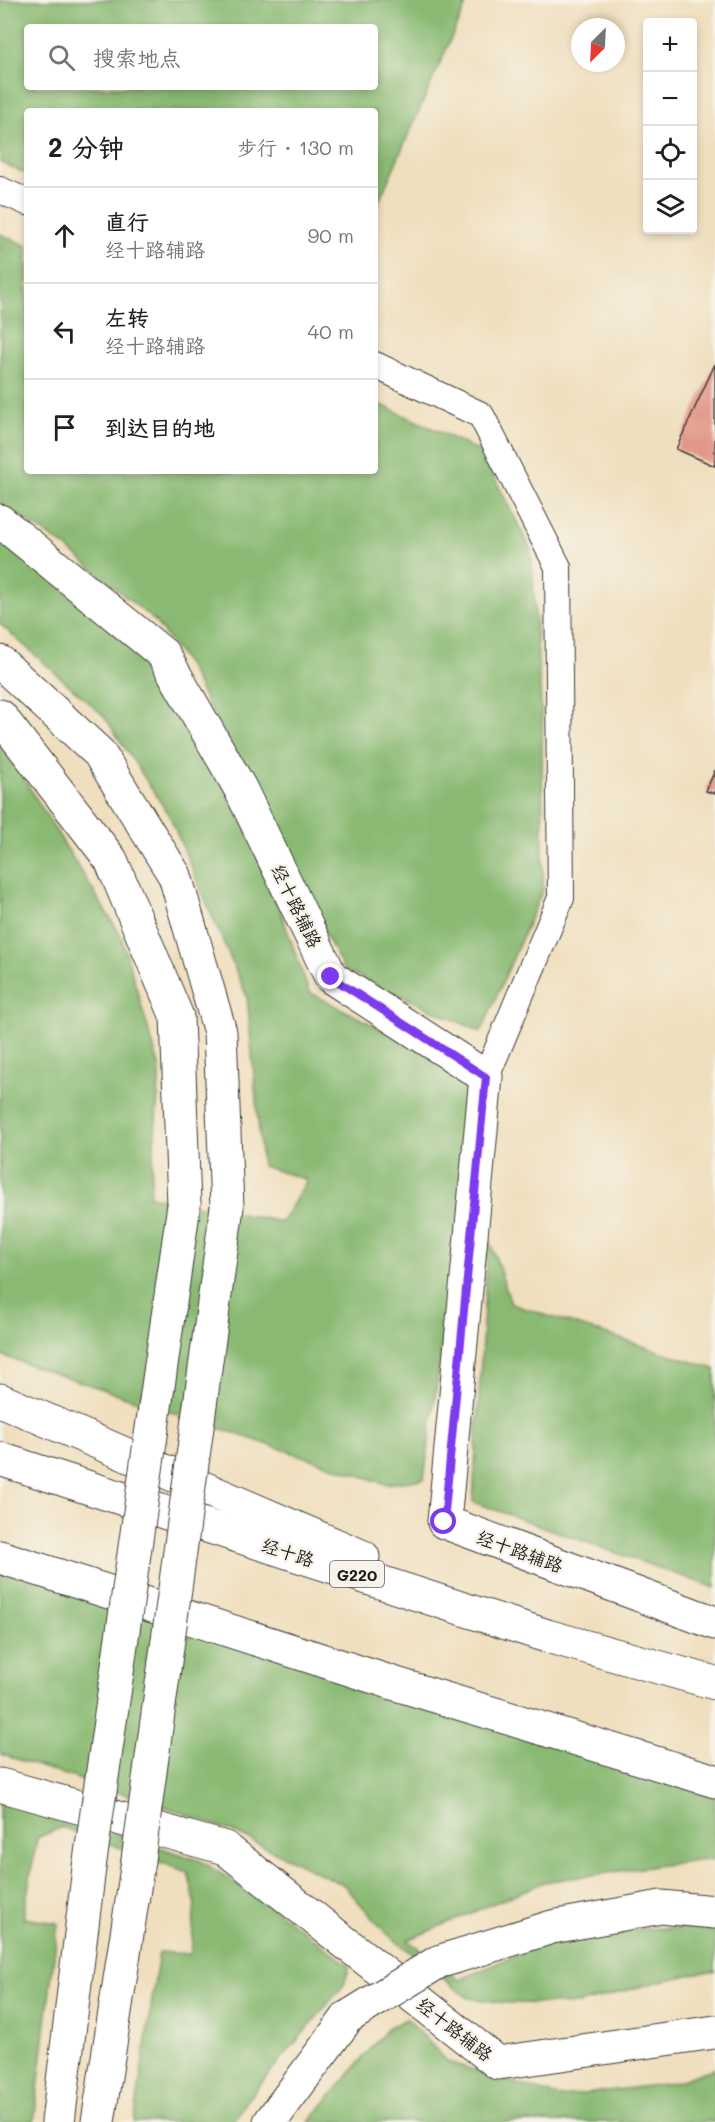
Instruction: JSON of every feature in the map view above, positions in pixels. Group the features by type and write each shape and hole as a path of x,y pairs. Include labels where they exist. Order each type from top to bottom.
{"main road":[{"name":"经十路辅路","path":"0,521 163,654 240,788 331,977 486,1077 444,1522 715,1623"},
{"path":"0,662 99,753 175,876 220,1032 227,1206 135,1882 98,2122"},
{"path":"0,716 111,860 177,1017 184,1205 89,1868 58,2122"},
{"path":"0,1400 547,1636"},
{"name":"经十路","path":"0,1459 547,1636 715,1683"},
{"path":"0,1557 396,1684 715,1781"},
{"name":"经十路辅路","path":"0,1785 225,1848 498,2063 715,2032"},
{"path":"270,2122 348,2017 438,1962 552,1927 574,1923 662,1908 715,1912"}],"street":[{"path":"0,190 24,201"},
{"path":"378,366 481,415 558,567 561,898 486,1077"}],"green space":[{"path":"0,0 468,0 378,203 378,108 24,108 24,173 0,162"},
{"path":"0,234 24,245 24,474 378,474 378,403 482,453 531,550 542,720 543,889 481,1032 344,970 188,666 155,621 66,547 0,503"},
{"path":"0,537 166,676 263,862 309,992 478,1079 424,1479 386,1484 0,1355 0,740 121,936 160,1069 150,1196 282,1222 307,1180 262,1166 247,997 169,815 104,716 0,624"},
{"path":"488,1235 511,1304 715,1369 715,1588 473,1502"},
{"path":"0,1569 715,1793 715,1860 704,1859 544,1882 408,1940 459,1980 534,1947 625,1929 715,1927 715,1972 702,1972 653,1983 579,2004 507,2003 468,1998 386,1933 344,1885 238,1834 175,1810 0,1754"},
{"path":"0,1802 39,1808 201,1861 262,1900 350,1966 344,1985 245,2102 234,2122 134,2122 159,1952 191,1954 195,1902 188,1872 62,1827 37,1838 23,1918 58,1923 34,2122 0,2122"},
{"path":"407,2019 448,2062 560,2097 672,2083 715,2068 715,2122 309,2122 389,2027"}],"building":[{"path":"715,364 715,466 676,449"},
{"path":"715,770 715,794 706,791"}],"route":[{"path":"331,977 486,1077 444,1522"}]}
